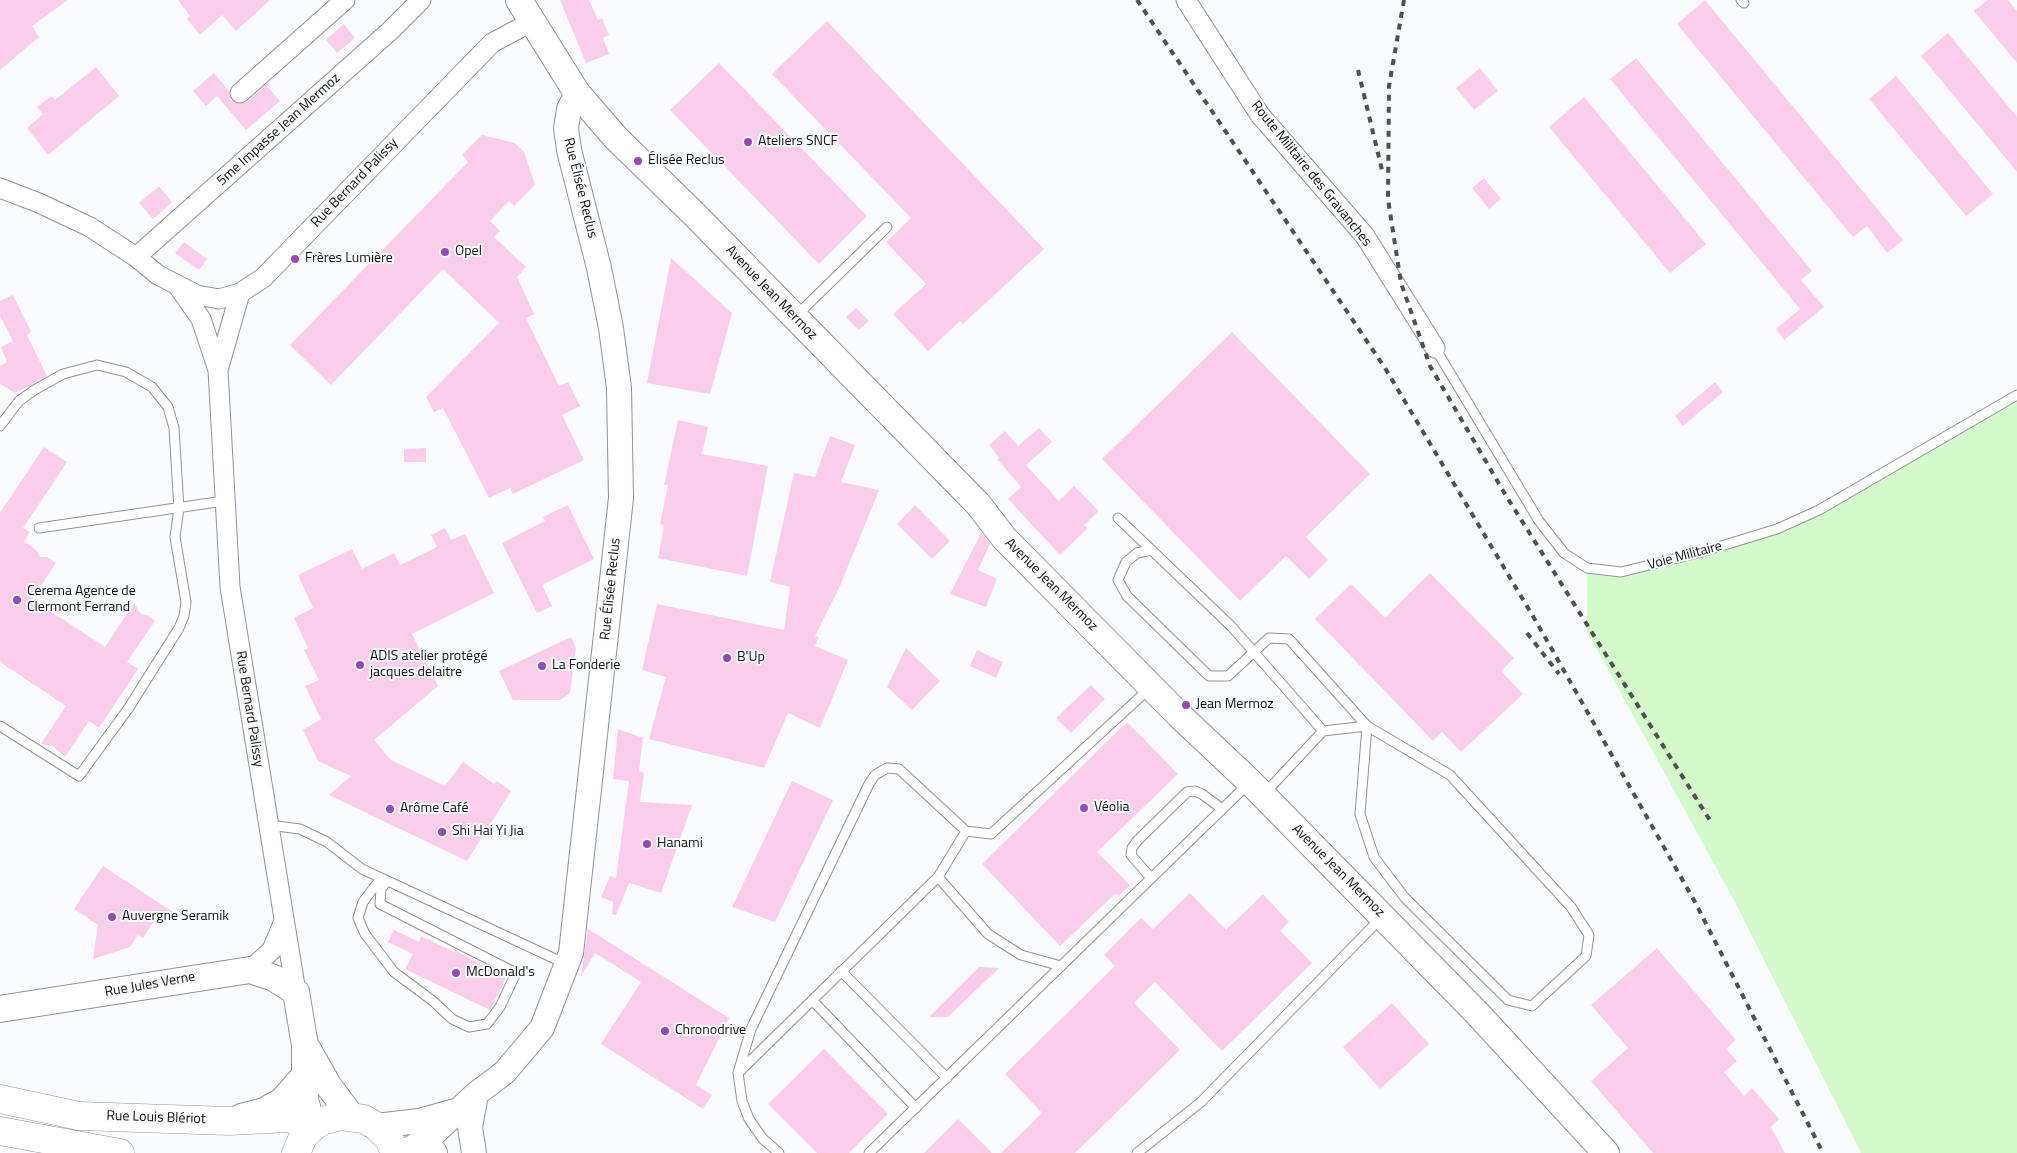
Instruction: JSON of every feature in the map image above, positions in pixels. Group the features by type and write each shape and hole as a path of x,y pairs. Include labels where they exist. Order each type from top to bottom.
{"main road":[{"name":"Avenue Jean Mermoz","path":"525,11 577,94 638,161 696,215 978,504 1005,539 1202,738 1256,789 1383,916 1531,1069 1606,1153"},
{"name":"Rue Jules Verne","path":"0,1009 250,970 274,978 296,992"},
{"name":"Rue Bernard Palissy","path":"296,992 305,1045 305,1100 313,1127"},
{"name":"Rue Bernard Palissy","path":"305,1045 328,1085 364,1121"},
{"path":"229,1121 264,1111 282,1101 305,1075"},
{"name":"Rue Louis Blériot","path":"0,1099 79,1116 229,1121 289,1118 299,1120 313,1127"},
{"path":"296,1153 303,1137 313,1127 332,1117 364,1121 389,1139 394,1153"},
{"path":"2,1133 114,1152"},
{"path":"412,1153 428,1150 434,1153"}],"street":[{"path":"240,93 345,0"},
{"name":"5me Impasse Jean Mermoz","path":"136,257 347,70 421,0"},
{"name":"Route Militaire des Gravanches","path":"1186,0 1260,115 1365,236 1435,348"},
{"name":"Rue Bernard Palissy","path":"218,370 240,293 263,278 525,11"},
{"name":"Rue Élisée Reclus","path":"402,1153 429,1138 476,1094 505,1072 542,1028 571,953 621,498 619,388 611,328 599,268 569,150 566,128 569,109 577,94"},
{"path":"0,188 40,203 90,228 136,257 158,275 196,295 219,300 240,293"},
{"name":"Rue Bernard Palissy","path":"178,286 201,319 218,370 230,587 296,992"},
{"path":"250,970 272,950 284,920"},
{"path":"474,1153 470,1127 476,1094"},
{"name":"Rue Élisée Reclus","path":"364,1121 419,1121 459,1110"}],"lane":[{"path":"794,317 888,227"},
{"name":"Voie Militaire","path":"1435,348 1539,521 1564,553 1587,568 1621,572 1698,553 1777,529 1819,510 2017,395"},
{"path":"0,426 19,401 63,374 97,365 126,372 152,387 168,408 174,428 179,509 174,537 186,602 184,616 128,709 79,776 0,726"},
{"path":"38,528 224,501"},
{"path":"1118,518 1231,626 1322,730"},
{"path":"1152,550 1137,553 1126,562 1118,580 1127,596 1209,676 1228,676 1269,638 1289,639 1367,726 1450,775 1571,907 1589,935 1586,956 1532,1006 1508,1000 1405,898 1374,857 1360,814 1367,726"},
{"path":"779,1153 762,1139 749,1119 742,1101 738,1073 751,1028 875,775 887,768 899,769 966,831 991,834 1152,686"},
{"path":"869,1153 1222,810 1256,789 1322,730 1367,726"},
{"path":"1152,878 1131,855 1136,841 1187,792 1202,794 1222,810"},
{"path":"269,825 300,828 327,842 362,870 566,964"},
{"path":"738,1073 938,877 966,831"},
{"path":"938,877 988,934 1021,955 1061,966"},
{"path":"384,879 380,904 413,923 516,973 500,1007 487,1024 469,1027 452,1019 433,1001 394,972 365,934 358,918 363,902 384,879"},
{"path":"1137,1153 1201,1102 1383,916"},
{"path":"841,971 947,1078"},
{"path":"812,1000 916,1108"}],"green space":[{"path":"2017,395 2017,1153 1861,1153 1736,904 1587,631 1587,568 1621,572 1777,529"}],"building":[{"path":"0,0 68,0 32,26 39,37 0,70"},
{"path":"178,0 270,0 236,31 222,15 200,35 187,19 190,16"},
{"path":"560,0 589,0 598,20 602,18 609,35 603,38 609,54 586,63"},
{"path":"1705,0 1903,240 1887,253 1867,226 1853,237 1677,24"},
{"path":"1988,0 2008,0 2017,11 2017,63 1974,11"},
{"path":"827,21 1044,249 963,324 960,321 928,351 893,314 926,284 886,242 911,218 772,74"},
{"path":"344,24 355,38 337,53 326,40"},
{"path":"1948,33 2017,117 2017,172 1921,56"},
{"path":"1636,58 1812,271 1801,280 1824,307 1784,340 1776,329 1800,309 1610,79"},
{"name":"Ateliers SNCF","path":"719,63 867,216 819,264 670,110"},
{"path":"96,67 119,96 48,155 27,128 43,114 37,107 52,96 55,100"},
{"path":"1480,68 1498,91 1474,110 1456,88"},
{"path":"214,73 229,91 231,100 236,103 247,102 266,85 280,101 246,130 217,96 206,106 193,91"},
{"path":"1896,76 1993,194 1966,216 1869,99"},
{"path":"1584,97 1706,244 1670,273 1549,127"},
{"path":"482,135 515,143 524,152 535,185 514,206 509,201 490,221 500,231 494,237 526,267 517,277 534,314 526,318 559,386 568,382 580,406 562,415 584,460 513,494 510,488 489,498 443,408 434,412 426,397 499,323 443,269 331,385 290,345 468,162 462,155"},
{"path":"1484,178 1501,199 1489,209 1472,188"},
{"path":"159,186 172,202 153,219 139,203"},
{"path":"184,242 207,259 199,270 175,253"},
{"path":"671,258 732,313 710,394 647,383"},
{"path":"13,295 31,332 27,335 47,376 15,393 0,384 0,366 7,362 1,347 13,341 0,316 0,301"},
{"path":"856,308 869,321 859,330 846,317"},
{"path":"1232,332 1370,474 1306,537 1328,560 1309,579 1286,556 1240,601 1102,459"},
{"path":"1715,382 1723,392 1683,426 1675,416"},
{"path":"678,420 708,427 702,454 768,466 747,576 658,558 664,525 660,524 668,485 664,485"},
{"path":"1039,428 1052,442 1026,465 1059,501 1074,486 1099,511 1084,525 1088,528 1060,555 1008,499 1021,487 997,459 999,458 989,445 1005,431 1018,446"},
{"path":"830,436 855,445 841,482 879,490 840,586 815,636 819,637 815,646 848,660 820,728 788,713 764,768 649,739 666,677 642,670 657,604 784,630 790,587 770,582 794,473 815,477"},
{"name":"Cerema Agence de Clermont Ferrand","path":"44,447 67,462 23,528 30,532 24,541 37,551 40,557 47,557 56,563 32,599 105,647 134,603 141,614 147,615 155,621 127,662 138,669 99,728 89,721 65,757 53,746 41,744 66,706 0,662 0,513"},
{"path":"426,448 426,462 404,462 404,449"},
{"path":"568,505 594,559 542,585 552,606 537,613 502,543 545,521 543,517"},
{"path":"915,505 950,541 932,559 897,524"},
{"path":"445,528 451,540 465,534 494,593 412,634 438,686 374,740 391,760 445,786 463,762 494,784 497,781 511,791 467,861 329,795 351,776 318,761 303,730 321,719 305,686 319,680 304,650 308,648 294,618 313,608 298,575 352,549 362,569 394,553 400,565 437,547 431,535"},
{"path":"981,533 990,544 978,570 997,579 986,607 950,594"},
{"path":"1430,573 1514,658 1501,671 1523,694 1461,752 1442,732 1433,741 1315,619 1351,584 1385,618"},
{"name":"La Fonderie","path":"571,637 576,648 570,693 560,700 513,700 499,671"},
{"path":"906,648 940,681 912,710 887,687"},
{"path":"977,650 1003,662 996,678 970,666"},
{"path":"1091,685 1105,699 1071,733 1056,718"},
{"name":"Véolia","path":"1127,722 1178,774 1097,852 1130,885 1119,896 1116,893 1060,946 982,864"},
{"path":"618,729 643,738 639,771 644,773 640,802 692,805 661,893 629,883 616,915 612,914 613,902 601,897 610,876 616,878 629,781 613,779"},
{"path":"792,781 833,800 775,922 732,907"},
{"path":"103,866 179,916 157,916 143,938 138,935 130,947 93,959 98,925 74,909"},
{"path":"1190,893 1226,930 1263,894 1289,922 1280,931 1312,963 1222,1051 1155,982 1134,1003 1180,1050 1075,1153 1001,1153 1042,1113 1005,1074 1115,966 1104,955 1141,918 1153,929"},
{"path":"588,929 729,1018 696,1085 712,1095 703,1109 601,1044 641,982 595,953 581,976"},
{"name":"McDonald's","path":"394,930 419,942 421,936 454,952 455,950 506,978 490,1010 405,969 413,954 388,942"},
{"path":"1657,948 1736,1040 1726,1049 1737,1061 1724,1072 1744,1096 1752,1088 1779,1119 1771,1127 1785,1153 1653,1153 1591,1081 1628,1048 1591,1005"},
{"path":"979,967 999,968 948,1017 929,1017"},
{"path":"1392,1003 1429,1044 1380,1089 1343,1047"},
{"path":"824,1049 888,1114 849,1153 817,1153 768,1104"},
{"path":"958,1119 992,1153 924,1153"}],"railway":[{"path":"1137,0 1385,368 1537,623 1695,902 1823,1153"},
{"path":"1404,0 1389,86 1388,199 1401,283 1430,366 1505,494 1711,822"},
{"path":"1358,70 1382,170"},
{"path":"1527,633 1559,674"}],"place":[{"name":"Ateliers SNCF","path":"748,142"},
{"name":"Élisée Reclus","path":"638,161"},
{"name":"Opel","path":"445,252"},
{"name":"Frères Lumière","path":"295,259"},
{"name":"Cerema Agence de Clermont Ferrand","path":"17,600"},
{"name":"B'Up","path":"727,658"},
{"name":"ADIS atelier protégé jacques delaitre","path":"360,665"},
{"name":"La Fonderie","path":"542,666"},
{"name":"Jean Mermoz","path":"1186,705"},
{"name":"Véolia","path":"1084,808"},
{"name":"Arôme Café","path":"390,809"},
{"name":"Shi Hai Yi Jia","path":"442,832"},
{"name":"Hanami","path":"647,844"},
{"name":"Auvergne Seramik","path":"112,917"},
{"name":"McDonald's","path":"456,973"},
{"name":"Chronodrive","path":"665,1031"}]}
